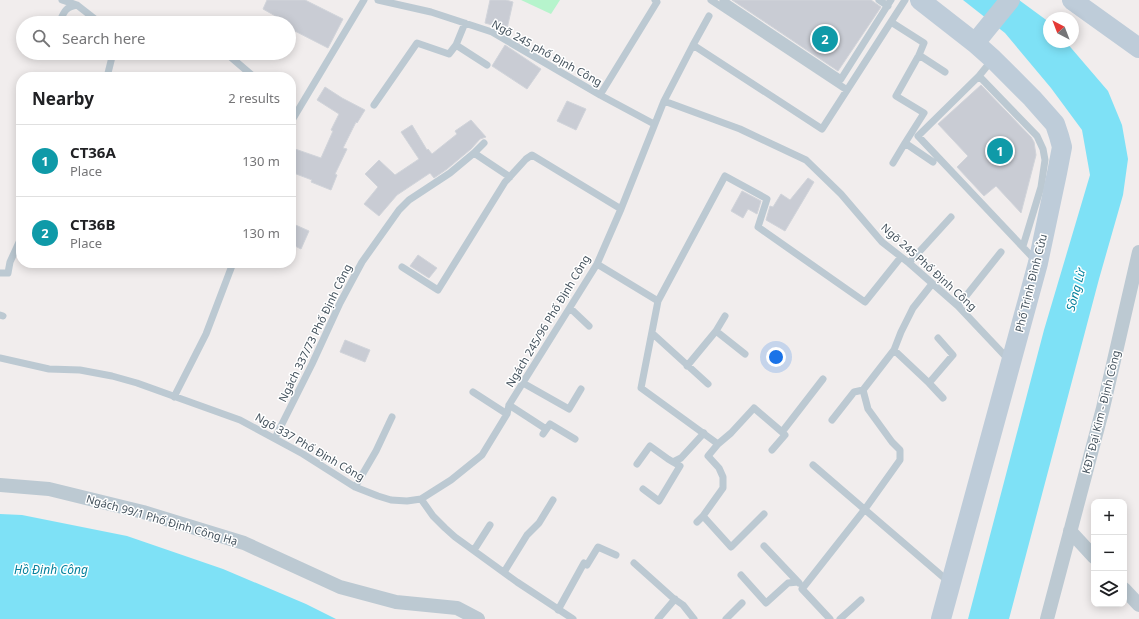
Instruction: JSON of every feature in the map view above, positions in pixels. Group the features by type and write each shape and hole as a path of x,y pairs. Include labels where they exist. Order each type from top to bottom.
{"main road":[{"name":"Phố Trịnh Đình Cửu","path":"920,0 981,36 993,59 1032,98 1055,124 1062,147 1038,263 941,619"},
{"path":"981,36 1010,0"},
{"path":"1072,0 1139,48"}],"street":[{"name":"KĐT Đại Kim - Định Công","path":"1047,619 1134,293 1139,252"},
{"name":"Ngách 99/1 Phố Định Công Hạ","path":"0,486 49,490 143,512 244,543 340,587 396,602 457,608 478,619"},
{"path":"1070,531 1091,554"},
{"path":"1127,592 1139,605"}],"lane":[{"path":"62,0 78,2 93,16"},
{"path":"296,105 364,0"},
{"name":"Ngõ 245 phố Định Công","path":"378,0 431,12 492,32 600,95 654,124"},
{"path":"411,8 412,0"},
{"path":"600,95 657,2 655,0"},
{"path":"711,0 847,90"},
{"path":"723,0 841,79 889,3 879,0"},
{"path":"693,45 822,129 905,0"},
{"path":"63,16 70,6 78,2"},
{"path":"654,124 664,101 709,16"},
{"path":"890,22 924,43 919,56 896,96 924,114 893,163"},
{"path":"374,105 417,43 449,54 456,45 465,23"},
{"path":"456,45 487,65"},
{"path":"919,56 945,72"},
{"path":"993,59 979,76 918,136 1038,263"},
{"path":"107,72 110,60"},
{"path":"234,60 248,72"},
{"path":"979,76 1037,136 1043,149 1045,160 1041,187 1023,246"},
{"name":"Ngõ 245 Phố Định Công","path":"664,101 740,129 806,160 841,194 882,242 909,263 958,306 1011,362"},
{"name":"Ngách 245/96 Phố Định Công","path":"421,499 451,480 482,455 507,414 509,405 597,264 621,209 654,124"},
{"name":"Ngách 337/73 Phố Định Công","path":"275,438 312,364 340,303 362,262 399,210 409,200 450,173 484,143"},
{"path":"905,143 934,162"},
{"path":"474,153 510,177"},
{"path":"402,267 438,290 505,182 526,159 532,155 621,209"},
{"path":"718,444 641,388 658,301 725,176 767,199 758,227 865,302 901,257"},
{"path":"909,263 951,217"},
{"path":"0,273 8,273 10,262 16,249"},
{"path":"958,306 1001,252"},
{"path":"597,264 658,301"},
{"path":"174,397 206,334 231,268"},
{"path":"832,420 854,392 863,390 894,350 913,308 932,284"},
{"path":"570,308 589,326"},
{"path":"687,366 716,331 725,316"},
{"path":"716,331 746,354"},
{"path":"652,333 708,384"},
{"path":"929,383 953,355 938,338"},
{"path":"894,350 943,398"},
{"name":"Ngõ 337 Phố Định Công","path":"0,358 49,369 80,370 112,376 137,383 240,420 303,454 355,487 391,500 407,501 421,499"},
{"path":"782,432 823,379"},
{"path":"523,383 569,409 580,389"},
{"path":"802,589 900,460 900,450 892,442 868,409 863,390"},
{"path":"473,392 507,414"},
{"path":"509,405 544,431 550,424 575,439"},
{"path":"697,522 723,488 723,477 719,468 708,456 754,408 785,435 772,450"},
{"path":"355,487 376,451 392,417"},
{"path":"673,462 681,458 704,433"},
{"path":"637,464 650,446 668,460 680,466 659,501 643,489"},
{"path":"813,465 951,584"},
{"path":"421,499 433,516 445,528 504,572 573,619"},
{"path":"504,572 527,535 539,523 553,500"},
{"path":"703,516 731,547 764,514"},
{"path":"474,550 490,525"},
{"path":"558,610 584,563 587,566 598,546 616,555"},
{"path":"764,546 830,619"},
{"path":"634,563 683,605 694,619"},
{"path":"741,575 766,603 788,583 798,582"},
{"path":"658,619 675,599"},
{"path":"840,619 861,600"},
{"path":"726,619 742,603"}],"green space":[{"path":"521,0 560,0 551,14"}],"water":[{"name":"Sông Lừ","path":"963,0 1019,0 1043,18 1043,48 1071,48 1108,91 1122,125 1128,159 1123,195 1099,279 1009,619 968,619 1044,330 1090,175 1082,130 1051,88 1005,33"},
{"name":"Hồ Định Công","path":"0,514 22,515 127,536 223,569 306,604 336,619 0,619"}],"building":[{"path":"267,0 305,0 343,19 328,48 296,32 296,16 275,16 263,9"},
{"path":"490,0 506,0 513,2 507,29 485,23"},
{"path":"732,0 871,0 881,7 838,71"},
{"path":"505,45 541,69 527,89 492,66"},
{"path":"981,85 1031,137 1034,142 1036,155 1021,213 996,186 984,196 957,167 968,156 938,124"},
{"path":"325,87 365,110 357,123 356,122 343,148 347,149 335,174 337,175 331,190 296,174 296,149 321,158 333,131 331,130 339,114 317,100"},
{"path":"567,101 586,109 576,130 557,121"},
{"path":"471,120 486,137 480,139 471,149 447,169 434,178 430,173 397,195 379,216 364,204 378,187 365,174 379,160 395,175 419,159 401,132 412,125 427,150 428,149 432,154 457,134 455,131"},
{"path":"808,178 814,182 785,231 766,220 770,206 773,207 781,194 790,200"},
{"path":"742,191 761,201 757,214 748,209 743,218 731,211"},
{"path":"296,225 309,231 301,249 296,246"},
{"path":"418,255 437,268 429,278 410,266"},
{"path":"345,340 370,350 365,362 340,352"}],"place":[{"name":"CT36B","path":"825,39"},
{"name":"CT36A","path":"1000,151"}]}
